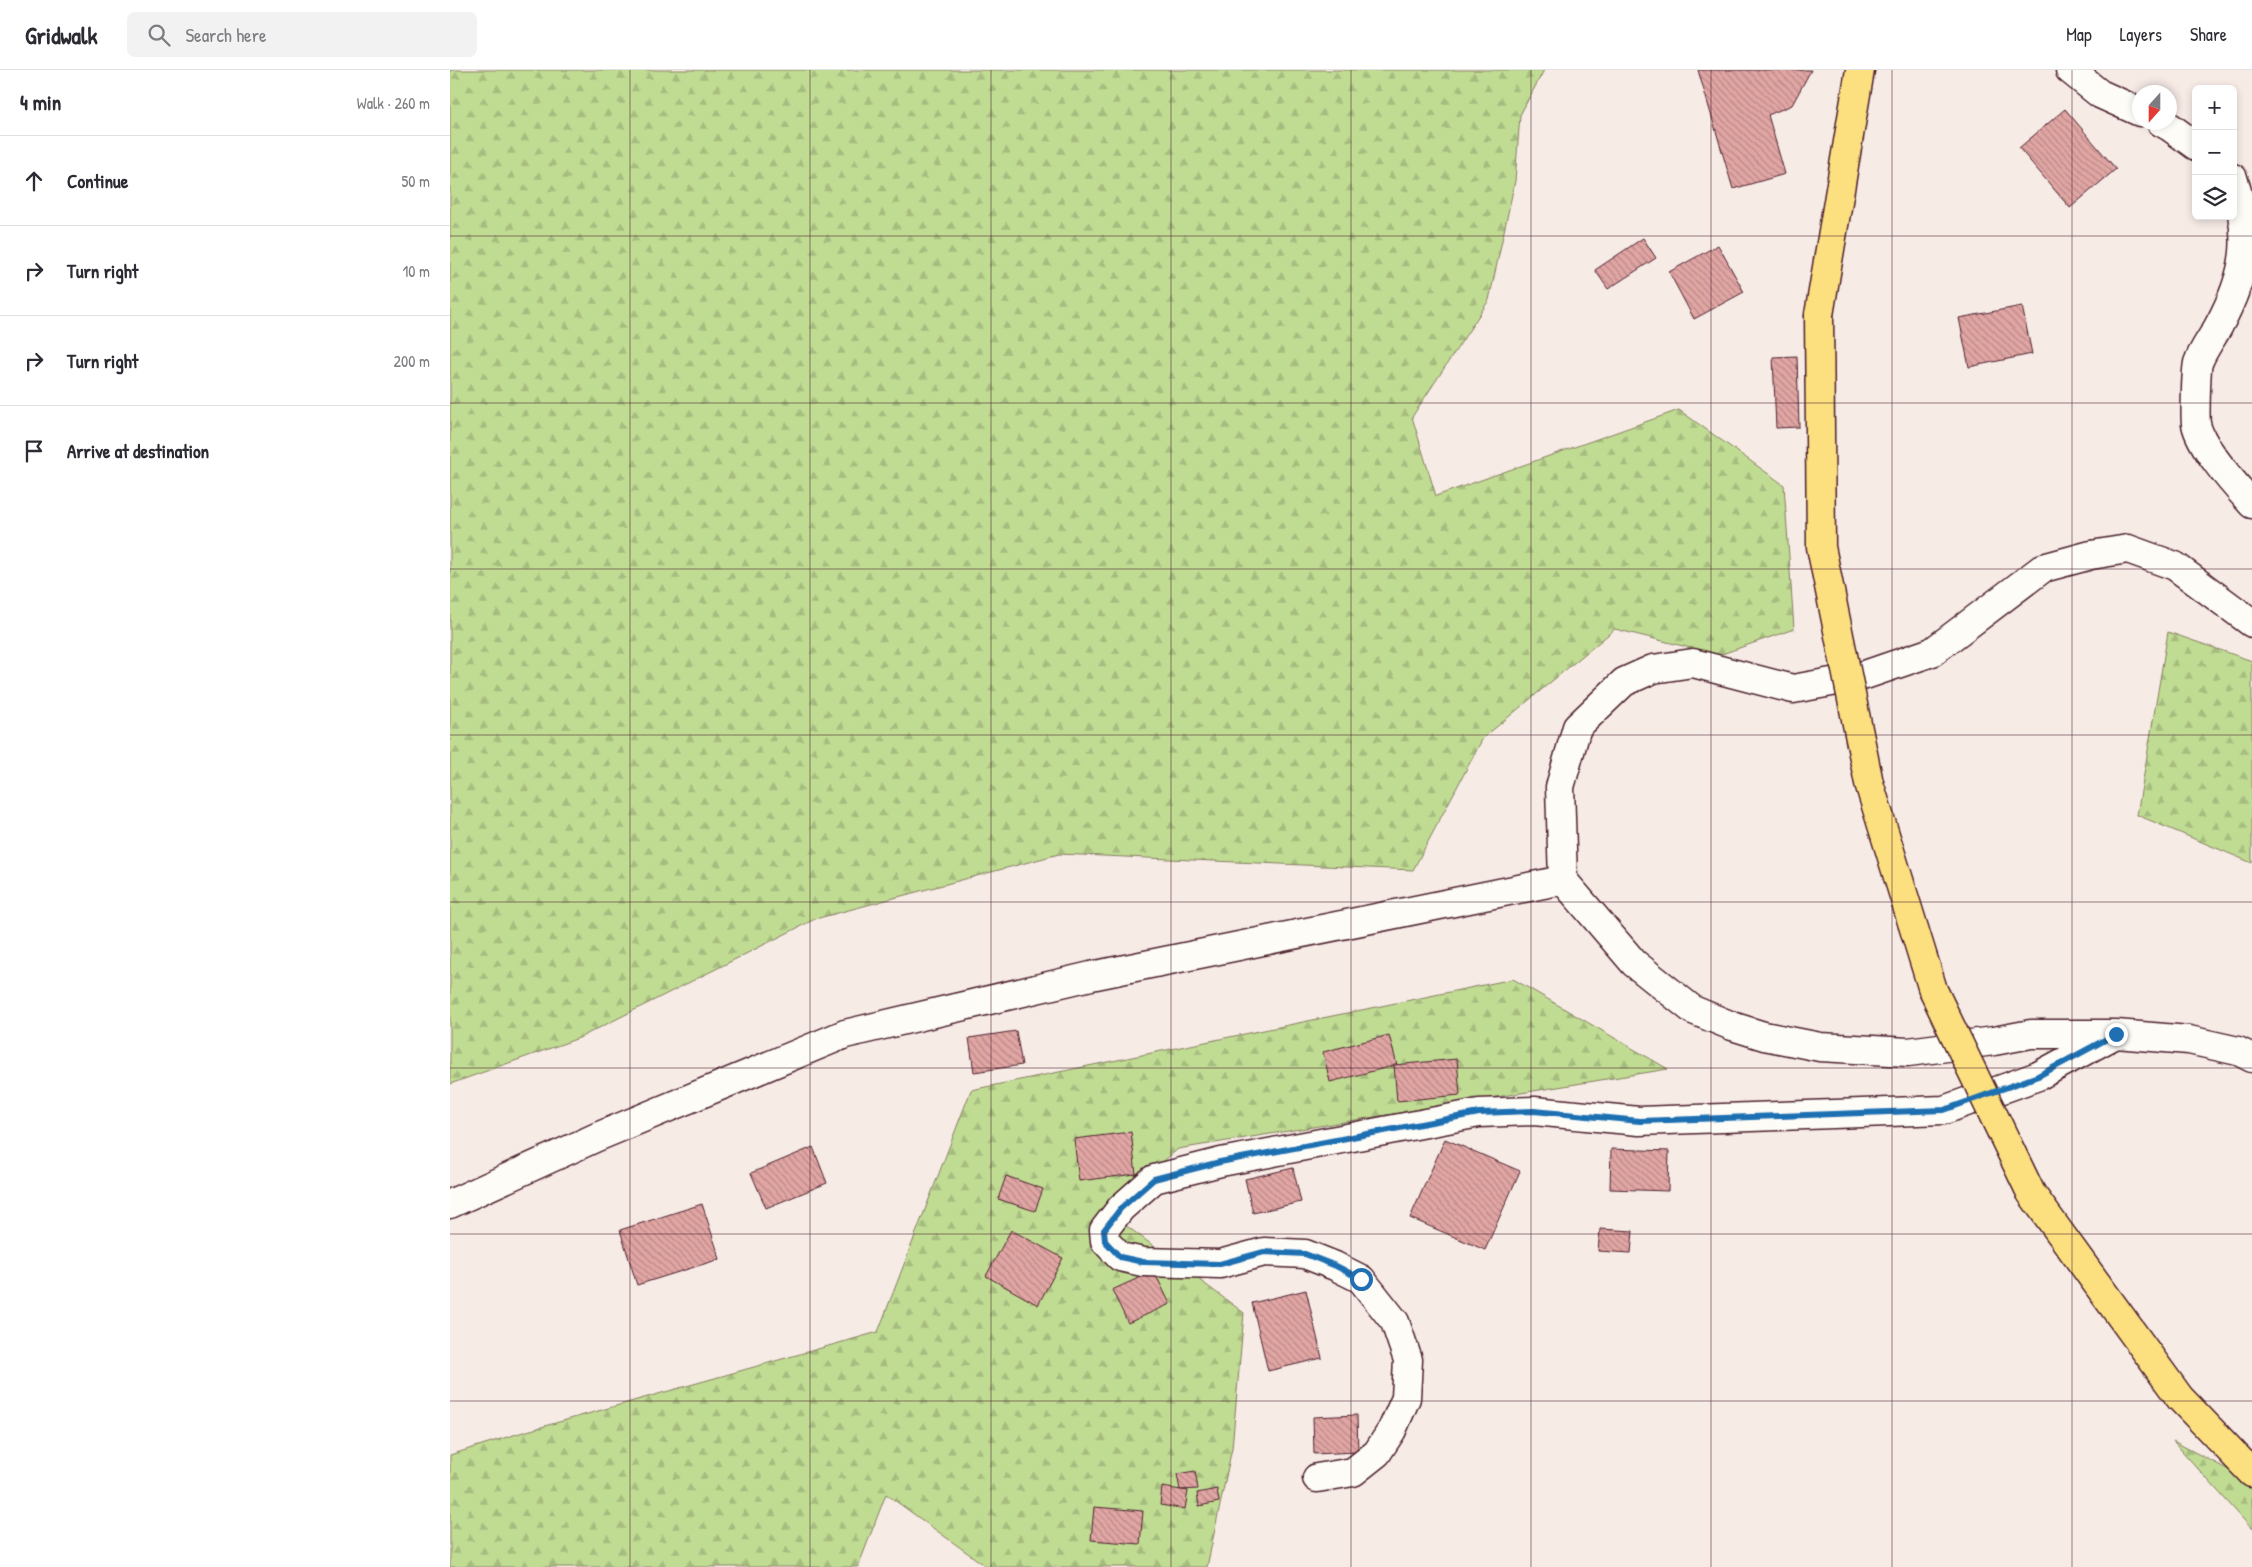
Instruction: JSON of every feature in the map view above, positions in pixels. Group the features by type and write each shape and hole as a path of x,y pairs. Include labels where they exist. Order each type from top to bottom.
{"main road":[{"path":"1860,70 1819,315 1821,547 1869,783 1933,990 2031,1193 2180,1398 2252,1473"}],"street":[{"path":"2070,70 2100,94 2132,108"},
{"path":"2174,130 2192,143"},
{"path":"2237,185 2245,200 2252,237 2246,269 2227,310 2198,364 2196,424 2213,458 2252,504"},
{"path":"2252,623 2175,566 2128,549 2091,555 2043,568 1932,652 1859,677 1793,689 1693,663 1652,669 1624,682 1578,727 1560,787 1563,880 1634,963 1693,1010 1732,1026 1764,1036 1820,1047 1908,1052 1994,1041 2031,1034 2116,1034 2190,1040 2238,1051 2252,1058"},
{"path":"450,1204 597,1137 845,1034 1091,976 1563,880"},
{"path":"1317,1478 1353,1472 1377,1453 1392,1430 1406,1398 1408,1360 1395,1322 1361,1279 1336,1266 1305,1254 1264,1252 1220,1264 1143,1262 1120,1257 1105,1241 1104,1230 1121,1208 1154,1179 1220,1162 1479,1113 1534,1111 1640,1121 1944,1110 2038,1076 2116,1034"}],"green space":[{"path":"450,70 1544,70 1520,115 1515,181 1489,300 1412,417 1436,496 1679,410 1784,485 1794,629 1719,655 1615,629 1483,738 1413,870 1059,854 815,919 579,1038 450,1084"},
{"path":"2168,632 2252,661 2252,863 2137,815"},
{"path":"1513,979 1668,1069 1178,1149 1105,1210 1244,1313 1232,1448 1207,1567 987,1567 886,1494 858,1567 450,1567 450,1455 520,1433 878,1332 971,1090"},
{"path":"2173,1441 2252,1482 2252,1529"}],"building":[{"path":"1698,70 1811,70 1792,105 1768,115 1785,174 1733,189"},
{"path":"2065,109 2116,169 2070,208 2019,148"},
{"path":"1643,238 1656,258 1608,289 1595,270"},
{"path":"1718,245 1744,292 1694,319 1669,272"},
{"path":"2022,306 2032,354 1969,367 1959,318"},
{"path":"1797,356 1799,427 1776,428 1773,357"},
{"path":"1016,1031 1022,1065 974,1072 969,1038"},
{"path":"1389,1035 1397,1065 1330,1082 1323,1052"},
{"path":"1457,1059 1460,1095 1397,1101 1394,1065"},
{"path":"1131,1132 1136,1174 1079,1181 1074,1139"},
{"path":"1445,1139 1520,1171 1485,1250 1410,1218"},
{"path":"813,1147 827,1183 766,1208 751,1173"},
{"path":"1611,1149 1669,1151 1668,1191 1610,1189"},
{"path":"1293,1168 1301,1202 1253,1213 1245,1179"},
{"path":"1006,1176 1043,1189 1035,1211 998,1199"},
{"path":"702,1204 720,1259 637,1285 620,1230"},
{"path":"1600,1229 1633,1231 1631,1253 1598,1251"},
{"path":"1011,1230 1063,1258 1038,1305 986,1276"},
{"path":"1154,1271 1170,1304 1128,1323 1112,1290"},
{"path":"1306,1290 1322,1358 1268,1371 1252,1303"},
{"path":"1357,1415 1358,1452 1314,1454 1313,1417"},
{"path":"1195,1471 1198,1489 1180,1490 1177,1474"},
{"path":"1162,1487 1188,1491 1185,1509 1160,1505"},
{"path":"1217,1489 1219,1502 1199,1506 1197,1493"},
{"path":"1094,1507 1143,1511 1140,1544 1091,1540"}],"route":[{"path":"1361,1279 1336,1266 1305,1254 1264,1252 1220,1264 1143,1262 1120,1257 1105,1241 1104,1230 1121,1208 1154,1179 1220,1162 1479,1113 1534,1111 1640,1121 1944,1110 2038,1076 2116,1034"}]}
